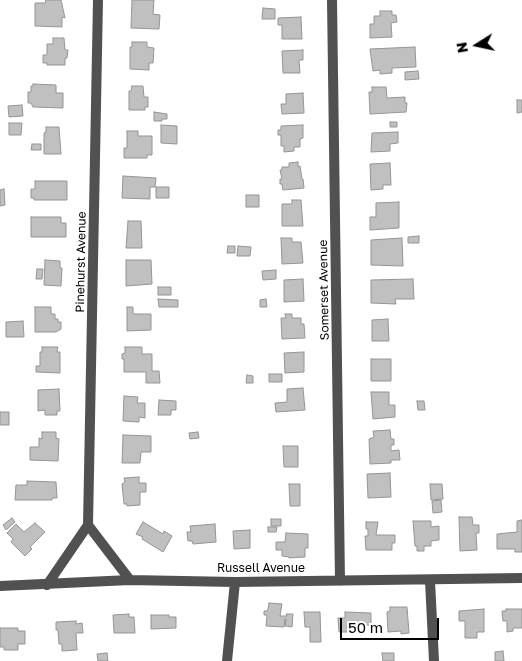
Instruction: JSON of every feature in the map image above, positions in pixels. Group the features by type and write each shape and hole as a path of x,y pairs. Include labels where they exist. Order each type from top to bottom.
{"street":[{"name":"Pinehurst Avenue","path":"88,525 98,0"},
{"name":"Somerset Avenue","path":"332,0 340,580"},
{"path":"47,584 88,525 130,580"},
{"name":"Russell Avenue","path":"0,586 130,580 235,582 522,578"},
{"path":"430,580 434,661"},
{"path":"227,661 235,582"}],"building":[{"path":"46,0 61,0 65,18 62,17 62,27 35,26 35,3 45,3"},
{"path":"132,0 154,0 153,14 160,15 159,29 131,28"},
{"path":"263,8 275,9 275,19 262,19"},
{"path":"380,11 392,11 392,15 396,15 397,22 391,23 392,37 370,38 370,24 374,24 374,16 380,16"},
{"path":"301,17 302,39 282,39 282,25 278,25 278,18"},
{"path":"53,38 64,38 65,50 68,50 65,65 47,65 47,63 43,63 43,55 47,55 47,44 53,44"},
{"path":"132,42 147,42 147,47 154,48 153,63 149,63 149,70 130,69 130,47 132,47"},
{"path":"415,47 416,67 392,68 392,73 380,74 380,70 373,71 370,49"},
{"path":"303,50 303,60 299,60 300,73 283,73 282,51"},
{"path":"418,71 419,79 405,80 405,72"},
{"path":"33,84 56,85 56,93 63,93 63,108 33,107 31,103 28,103 28,92 31,92"},
{"path":"132,86 143,86 144,97 148,97 148,107 145,107 145,110 129,110 129,91 131,91"},
{"path":"372,87 386,87 387,98 405,97 405,103 407,103 406,112 370,114 369,92 372,92"},
{"path":"303,93 304,113 282,114 281,104 286,104 286,94"},
{"path":"517,100 522,100 522,112 517,113"},
{"path":"22,105 23,116 9,117 8,106"},
{"path":"154,112 167,114 167,119 154,121"},
{"path":"390,122 397,122 397,127 390,127"},
{"path":"9,123 22,123 21,135 9,135"},
{"path":"161,125 177,126 177,144 161,143"},
{"path":"303,125 303,138 300,139 300,147 294,147 294,151 284,152 284,146 281,146 281,135 278,135 278,130 281,130 281,126"},
{"path":"46,127 59,127 61,154 44,154 44,133 46,132"},
{"path":"127,131 138,131 138,136 152,136 152,155 147,155 147,158 124,158 124,148 127,148"},
{"path":"398,132 398,143 390,144 390,151 371,152 372,133"},
{"path":"32,144 41,144 41,150 31,150"},
{"path":"298,162 304,188 283,190 282,184 280,184 280,179 282,179 280,170 282,170 282,167 289,167 289,163"},
{"path":"390,163 391,185 383,185 383,189 371,190 370,164"},
{"path":"123,176 156,178 155,187 150,187 150,199 122,198"},
{"path":"35,181 67,181 67,200 34,200 34,198 31,198 31,189 35,189"},
{"path":"156,187 169,187 169,198 156,198"},
{"path":"4,189 5,205 0,206 0,190"},
{"path":"246,195 259,195 259,207 246,207"},
{"path":"292,200 301,200 303,226 282,226 282,204 292,204"},
{"path":"399,202 399,228 370,230 370,217 376,217 376,203"},
{"path":"31,217 61,217 61,223 66,223 66,237 31,237"},
{"path":"128,221 141,221 142,248 126,248"},
{"path":"419,236 419,243 408,243 408,237"},
{"path":"281,238 292,238 292,242 301,242 303,263 282,264"},
{"path":"402,238 403,266 371,265 371,240"},
{"path":"228,246 235,246 235,253 227,253"},
{"path":"238,246 251,247 250,256 237,256"},
{"path":"45,260 60,261 60,268 62,268 61,286 44,285"},
{"path":"126,260 151,260 152,284 126,286"},
{"path":"37,269 43,269 42,279 36,279"},
{"path":"276,270 276,279 263,280 262,271"},
{"path":"303,279 304,301 284,302 284,280"},
{"path":"413,279 414,299 395,299 396,304 371,303 371,280"},
{"path":"158,287 171,287 171,295 158,295"},
{"path":"158,299 178,300 178,307 159,307"},
{"path":"266,299 267,307 260,307 260,300"},
{"path":"35,307 51,307 51,314 55,314 55,319 61,322 61,329 56,332 35,332"},
{"path":"127,307 133,307 133,314 151,314 151,330 127,331"},
{"path":"285,314 292,314 292,318 301,318 301,324 304,324 305,338 282,339 281,318 286,318"},
{"path":"388,319 389,341 372,341 372,320"},
{"path":"23,321 24,337 6,337 6,322"},
{"path":"42,347 58,347 57,352 60,352 60,373 36,372 36,366 40,366"},
{"path":"125,347 142,347 142,354 152,354 152,371 159,371 160,383 146,383 146,372 124,372 122,354 125,353"},
{"path":"304,352 304,372 285,373 284,353"},
{"path":"371,359 391,359 391,381 371,381"},
{"path":"269,374 282,374 282,382 269,382"},
{"path":"247,375 253,376 253,383 246,383"},
{"path":"303,388 305,410 276,412 275,403 287,402 287,389"},
{"path":"59,389 60,411 57,411 57,415 45,415 45,410 38,411 38,390"},
{"path":"371,392 389,392 389,405 395,405 395,417 373,419"},
{"path":"124,396 138,397 137,403 145,403 145,418 139,417 139,422 123,421"},
{"path":"159,400 176,401 176,410 171,410 171,415 158,415"},
{"path":"417,401 424,401 425,410 418,410"},
{"path":"0,412 9,412 9,425 0,425"},
{"path":"390,430 391,439 394,439 391,451 399,450 400,460 391,460 391,463 370,464 369,439 374,437 373,431"},
{"path":"42,432 56,432 56,438 59,439 58,461 30,460 30,447 39,447 39,438 42,439"},
{"path":"198,432 199,438 190,439 189,433"},
{"path":"123,435 151,436 151,452 141,452 140,463 122,463"},
{"path":"283,446 298,446 298,467 284,467"},
{"path":"390,473 391,497 368,498 367,474"},
{"path":"139,477 139,483 146,483 146,492 140,492 140,505 127,506 127,504 124,504 122,484 125,482 124,478"},
{"path":"27,481 56,482 57,498 52,498 52,500 15,500 16,485 27,485"},
{"path":"289,484 300,484 300,506 290,506"},
{"path":"430,484 442,484 443,499 431,500"},
{"path":"441,500 442,512 433,513 432,501"},
{"path":"459,517 472,517 473,525 479,525 479,533 476,533 477,550 460,551"},
{"path":"12,518 15,522 6,530 3,525"},
{"path":"271,519 281,519 281,526 271,526"},
{"path":"522,520 522,552 515,552 515,549 497,549 497,534 517,532 517,521"},
{"path":"413,521 431,521 431,527 439,526 439,540 431,541 431,546 424,546 424,551 417,551"},
{"path":"143,522 163,534 164,531 172,536 163,552 136,534"},
{"path":"366,522 378,522 376,535 395,535 395,543 392,543 392,550 366,550 365,536 368,536 368,529 366,529"},
{"path":"35,523 45,532 30,547 32,549 25,556 11,542 13,539 7,533 16,524 24,532"},
{"path":"215,524 216,542 193,544 192,541 188,541 187,532 191,532 190,526"},
{"path":"268,527 277,527 276,532 268,532"},
{"path":"250,530 250,548 234,549 233,531"},
{"path":"286,533 308,534 308,548 305,548 305,557 289,558 282,556 282,550 276,550 276,542 285,542"},
{"path":"269,603 282,604 280,616 293,614 292,627 285,626 286,619 284,627 266,626 267,615 264,615 264,611 267,611"},
{"path":"390,607 407,607 409,633 401,634 401,631 388,632 387,612 390,611"},
{"path":"484,609 484,632 477,632 477,638 465,638 465,621 459,621 459,611"},
{"path":"506,609 522,609 522,628 513,628 513,631 507,632 507,621 503,621 502,611 506,611"},
{"path":"304,612 320,612 321,642 310,642 310,627 305,627"},
{"path":"345,612 371,613 371,625 347,626 347,632 339,632 338,618 345,618"},
{"path":"129,614 129,617 134,617 135,633 114,633 113,615"},
{"path":"151,615 176,617 176,628 151,629"},
{"path":"76,621 76,624 82,623 83,633 76,633 77,650 62,651 62,644 59,644 58,630 56,630 56,622"},
{"path":"0,628 18,628 18,631 25,631 25,644 18,644 18,650 4,650 4,647 0,647"},
{"path":"503,651 504,661 495,661 495,652"},
{"path":"107,653 108,661 98,661 97,654"},
{"path":"382,653 394,653 394,661 383,661"}]}
